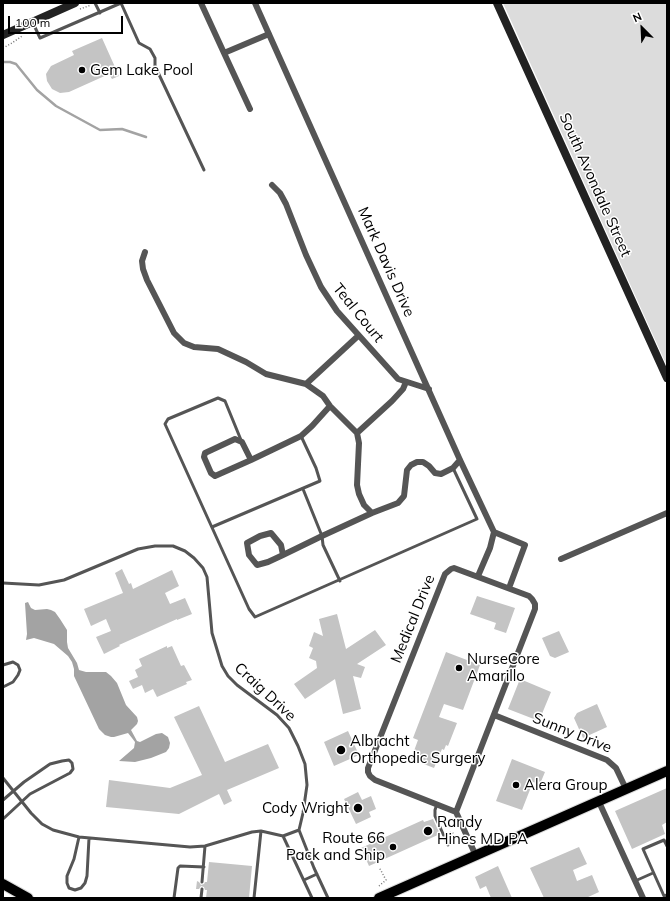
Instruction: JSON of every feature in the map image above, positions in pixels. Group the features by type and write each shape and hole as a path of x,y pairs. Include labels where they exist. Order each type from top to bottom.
{"main road":[{"path":"379,898 667,771"},
{"path":"3,884 28,898"}],"street":[{"path":"3,34 75,3"},
{"path":"201,3 250,109"},
{"name":"Mark Davis Drive","path":"254,3 460,460 494,532"},
{"name":"South Avondale Street","path":"497,3 667,378"},
{"path":"224,53 269,34"},
{"name":"Teal Court","path":"272,185 280,193 286,204 306,255 321,287 337,311 398,379 429,389"},
{"path":"144,252 142,261 147,280 174,333 184,343 194,347 218,349 246,362 266,374 306,384 323,396 330,406 357,433 359,443 358,490 364,504 372,513"},
{"path":"306,384 358,336"},
{"path":"357,433 392,401 403,389 406,382"},
{"path":"251,460 242,442 235,439 205,453 204,457 211,473 215,476 251,460 301,436 330,406"},
{"path":"283,555 281,545 270,533 260,536 247,543 249,555 257,565 268,562 283,555 322,536 372,513 398,503 404,496 407,470 411,465 417,462 423,462 435,473 441,474 453,468 460,460"},
{"path":"561,559 667,513"},
{"path":"478,576 490,548 494,532 525,545 509,588"},
{"name":"Medical Drive","path":"454,568 478,576 532,598 535,604 535,609 456,812 375,780 370,776 368,768 445,574 447,571 454,568"},
{"name":"Sunny Drive","path":"494,715 607,760 616,768 626,789"},
{"path":"599,802 644,898"},
{"path":"456,812 476,856"}],"lane":[{"path":"95,3 100,13"},
{"path":"32,22 40,38 121,3 139,43 150,48 155,58 155,66 204,170"},
{"path":"242,442 225,401 218,398 168,419 165,424 249,609 255,617 477,519 453,468"},
{"path":"212,527 320,481 316,468 301,436"},
{"path":"303,489 322,536 323,545 340,580"},
{"name":"Craig Drive","path":"3,583 39,585 64,580 138,549 155,546 172,546 185,551 194,558 203,568 207,577 212,633 222,666 228,676 237,685 277,715 289,728 305,764 307,785 299,830"},
{"path":"3,665 13,662 18,665 20,670 13,682 3,688"},
{"path":"3,800 40,770 50,764 69,760 72,763 73,769 70,773 30,794 3,819"},
{"path":"3,778 37,818 53,830 79,837 190,847 205,846 243,834 261,831 283,836 299,830 328,898"},
{"path":"436,804 435,816 448,845"},
{"path":"254,898 261,831"},
{"path":"283,836 312,898"},
{"path":"79,837 74,859 67,876 69,888 74,890 81,888 85,883 87,876 89,838"},
{"path":"667,846 666,839 643,849 664,896 667,894"},
{"path":"202,882 205,846"},
{"path":"174,898 178,868 180,866 204,867"},
{"path":"635,881 653,873"},
{"path":"304,880 317,874"},
{"path":"201,898 202,889"}],"path":[{"path":"452,832 455,836"},
{"path":"379,886 386,880 380,866"}],"shaded area":[{"path":"503,3 667,3 667,366"},
{"path":"28,602 31,608 35,610 47,609 55,612 67,630 68,648 77,663 79,670 86,672 106,672 117,683 126,705 137,717 137,724 131,730 137,741 140,742 156,734 162,733 168,737 170,743 166,752 135,762 119,761 134,748 135,742 128,733 111,737 105,735 99,729 74,676 72,662 68,656 54,644 34,638 26,640 25,603"}],"building":[{"name":"Gem Lake Pool","path":"102,38 119,76 112,79 109,74 69,92 60,93 52,89 47,81 46,74 51,66 74,55 72,51"},
{"path":"122,569 133,589 172,570 179,586 165,593 170,604 185,598 192,614 177,619 119,645 120,646 104,654 96,637 111,631 106,619 91,626 84,609 123,593 115,573"},
{"path":"477,596 515,608 506,633 494,629 496,623 470,614"},
{"path":"337,614 346,649 375,630 386,645 357,664 365,667 361,678 353,676 361,709 343,714 335,679 305,699 294,684 317,668 316,661 309,658 313,648 309,646 314,632 323,636 319,619"},
{"path":"559,631 569,652 555,658 550,656 542,638"},
{"path":"167,646 167,648 172,646 181,666 184,665 192,680 186,682 187,684 157,697 153,689 145,693 142,685 133,689 129,681 138,677 135,670 142,666 139,659"},
{"path":"446,652 480,665 463,710 444,704 439,717 457,723 448,746 446,745 444,750 442,749 434,768 411,759 418,740 413,738"},
{"path":"520,679 551,692 539,721 508,709"},
{"path":"597,704 607,727 583,738 574,718 577,713"},
{"path":"199,706 225,762 268,744 279,768 227,790 232,801 224,805 219,794 179,814 106,807 109,780 170,788 202,775 174,717"},
{"path":"348,731 359,755 334,766 324,742"},
{"path":"512,759 545,772 540,784 533,782 522,810 496,801"},
{"path":"667,788 667,822 662,825 665,834 632,849 615,811"},
{"path":"358,792 362,800 371,796 376,809 369,812 371,817 356,824 344,799"},
{"path":"433,819 440,834 369,866 361,848 423,820 424,822"},
{"path":"579,847 587,864 573,870 577,881 592,875 599,892 586,898 544,898 530,868"},
{"path":"209,862 252,866 249,898 206,898 207,890 205,890 204,887 201,886 199,889 196,889 197,881 201,885 207,882"},
{"path":"498,866 512,898 491,898 486,886 480,889 475,877"}],"waterway":[{"path":"3,62 16,64 37,90 56,106 100,130 122,129 146,137"}],"place":[{"name":"Gem Lake Pool","path":"82,70"},
{"name":"NurseCore Amarillo","path":"459,668"},
{"name":"Albracht Orthopedic Surgery","path":"341,750"},
{"name":"Alera Group","path":"516,785"},
{"name":"Cody Wright","path":"358,808"},
{"name":"Randy Hines MD PA","path":"428,831"},
{"name":"Route 66 Pack and Ship","path":"393,847"}]}
